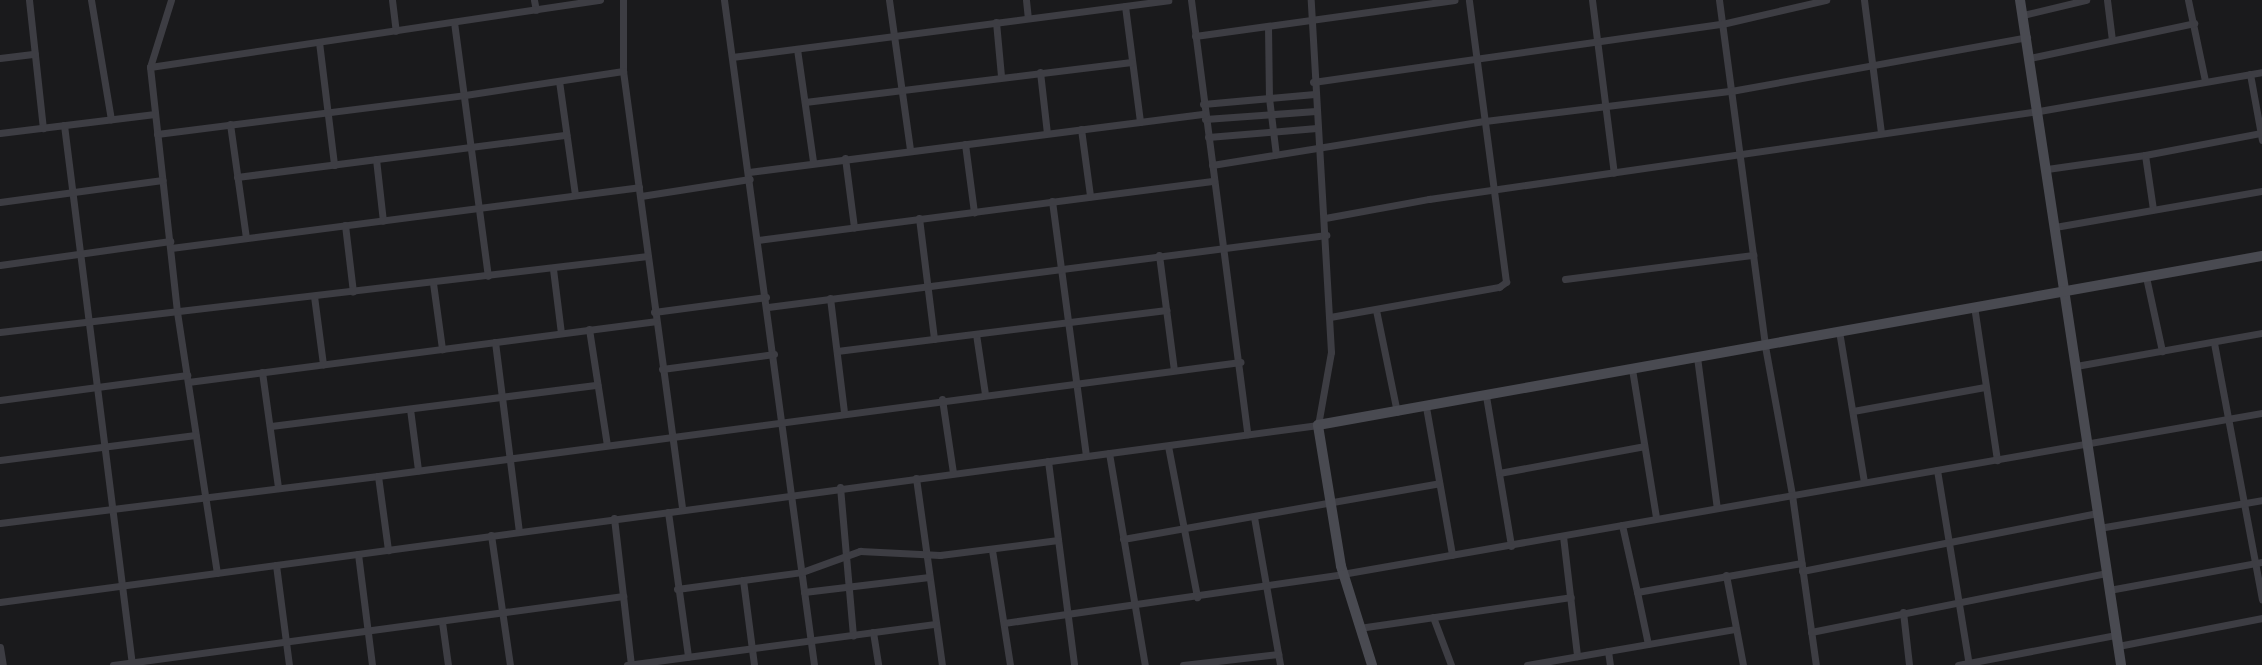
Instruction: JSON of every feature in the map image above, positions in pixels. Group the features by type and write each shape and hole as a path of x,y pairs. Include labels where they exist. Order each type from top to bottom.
{"street":[{"path":"29,0 43,128"},
{"path":"91,0 110,119"},
{"path":"170,0 150,67 178,312 204,497 217,573"},
{"path":"392,0 396,31"},
{"path":"534,0 536,10"},
{"path":"150,67 598,0"},
{"path":"623,0 623,71 641,196 655,321 682,509"},
{"path":"724,0 768,307 814,665"},
{"path":"889,0 910,150"},
{"path":"1026,0 1028,18"},
{"path":"732,58 1168,0"},
{"path":"1191,0 1204,117 1225,247 1240,362 1247,434"},
{"path":"1311,0 1314,82 1325,218 1330,318 1330,371 1318,425 1342,574 1372,665"},
{"path":"1195,36 1455,0"},
{"path":"1330,318 1503,285 1506,278 1469,0"},
{"path":"1592,0 1614,173"},
{"path":"1719,0 1765,346 1792,495 1800,563 1816,665"},
{"path":"1314,82 1722,24 1826,0"},
{"path":"1864,0 1881,133"},
{"path":"2020,0 2039,110 2099,528 2121,665"},
{"path":"2023,15 2086,0"},
{"path":"2107,0 2112,40"},
{"path":"2188,0 2205,81"},
{"path":"1125,6 1140,122"},
{"path":"454,22 488,276"},
{"path":"996,22 1001,76"},
{"path":"2030,58 2194,23"},
{"path":"1268,26 1269,98 1276,155"},
{"path":"1212,165 1485,121 1731,91 2026,36"},
{"path":"319,42 334,165"},
{"path":"798,49 813,162"},
{"path":"0,58 35,54"},
{"path":"805,102 1001,76 1132,62"},
{"path":"157,134 465,95 623,71"},
{"path":"1040,72 1047,133"},
{"path":"1325,218 1494,190 1740,156 2039,110 2262,72"},
{"path":"2046,169 2261,136 2250,74"},
{"path":"559,81 575,195"},
{"path":"1203,104 1315,94"},
{"path":"641,196 813,162 1140,122 1316,111"},
{"path":"0,133 155,114"},
{"path":"230,124 246,238"},
{"path":"64,125 87,322 97,386 132,664"},
{"path":"1208,137 1317,128"},
{"path":"1081,129 1090,196"},
{"path":"237,177 566,135"},
{"path":"965,144 974,212"},
{"path":"2145,155 2153,209"},
{"path":"846,158 854,227"},
{"path":"376,159 383,221"},
{"path":"0,202 162,180"},
{"path":"758,240 1214,181"},
{"path":"0,265 80,252 246,238 639,187"},
{"path":"2055,227 2262,190"},
{"path":"1052,201 1086,456"},
{"path":"919,218 934,339"},
{"path":"345,226 353,292"},
{"path":"768,307 1061,267 1326,235"},
{"path":"1158,255 1174,370"},
{"path":"1565,279 1753,255"},
{"path":"0,332 553,269 648,256"},
{"path":"0,602 840,487 1168,446 1318,425 1765,346 1974,306 2262,256"},
{"path":"553,269 561,333"},
{"path":"2146,277 2162,351"},
{"path":"433,282 442,349"},
{"path":"314,296 323,364"},
{"path":"654,312 766,297"},
{"path":"830,298 844,412"},
{"path":"1974,306 1997,460"},
{"path":"837,351 1166,310"},
{"path":"1376,310 1397,412"},
{"path":"0,400 97,386 262,372 655,321"},
{"path":"589,330 607,445"},
{"path":"1839,331 1864,482"},
{"path":"2076,366 2262,333"},
{"path":"976,334 985,394"},
{"path":"495,342 519,531"},
{"path":"2214,343 2259,562 2262,600"},
{"path":"662,369 774,354"},
{"path":"1697,357 1717,508"},
{"path":"0,523 378,476 783,420 1240,362"},
{"path":"1632,369 1656,518"},
{"path":"262,372 271,426 278,488"},
{"path":"271,426 597,384"},
{"path":"1853,411 1985,387"},
{"path":"1486,396 1511,546"},
{"path":"942,399 953,473"},
{"path":"1426,407 1452,555"},
{"path":"410,409 418,470"},
{"path":"1004,623 1197,597 1511,546 1656,518 2262,413"},
{"path":"0,460 195,435"},
{"path":"1168,446 1197,597"},
{"path":"1499,473 1644,446"},
{"path":"1109,453 1145,665"},
{"path":"1048,461 1074,665"},
{"path":"1937,470 1969,664"},
{"path":"378,476 388,550"},
{"path":"916,478 942,665"},
{"path":"1123,539 1439,483"},
{"path":"840,487 852,635"},
{"path":"2099,528 2262,500"},
{"path":"668,512 677,588 688,656"},
{"path":"1802,572 2097,513"},
{"path":"1254,516 1280,665"},
{"path":"614,518 631,665"},
{"path":"1622,525 1648,644"},
{"path":"491,535 510,665"},
{"path":"1563,536 1577,656"},
{"path":"677,588 802,572 846,555 873,550 926,556 992,550 1058,540"},
{"path":"992,550 1010,665"},
{"path":"358,554 372,665"},
{"path":"2110,590 2259,562"},
{"path":"1637,592 1800,563"},
{"path":"276,565 289,665"},
{"path":"1811,632 1958,600 2107,573"},
{"path":"1726,575 1743,665"},
{"path":"804,592 929,577"},
{"path":"743,580 754,665"},
{"path":"113,665 368,633 623,596"},
{"path":"1359,628 1571,597"},
{"path":"1903,612 1909,665"},
{"path":"1433,617 1451,665"},
{"path":"2118,646 2262,618"},
{"path":"442,622 448,665"},
{"path":"627,665 935,624"},
{"path":"1527,665 1736,629"},
{"path":"873,632 878,665"},
{"path":"1958,665 2116,635"},
{"path":"0,647 3,665"},
{"path":"1608,651 1610,665"},
{"path":"1183,665 1278,654"}]}
